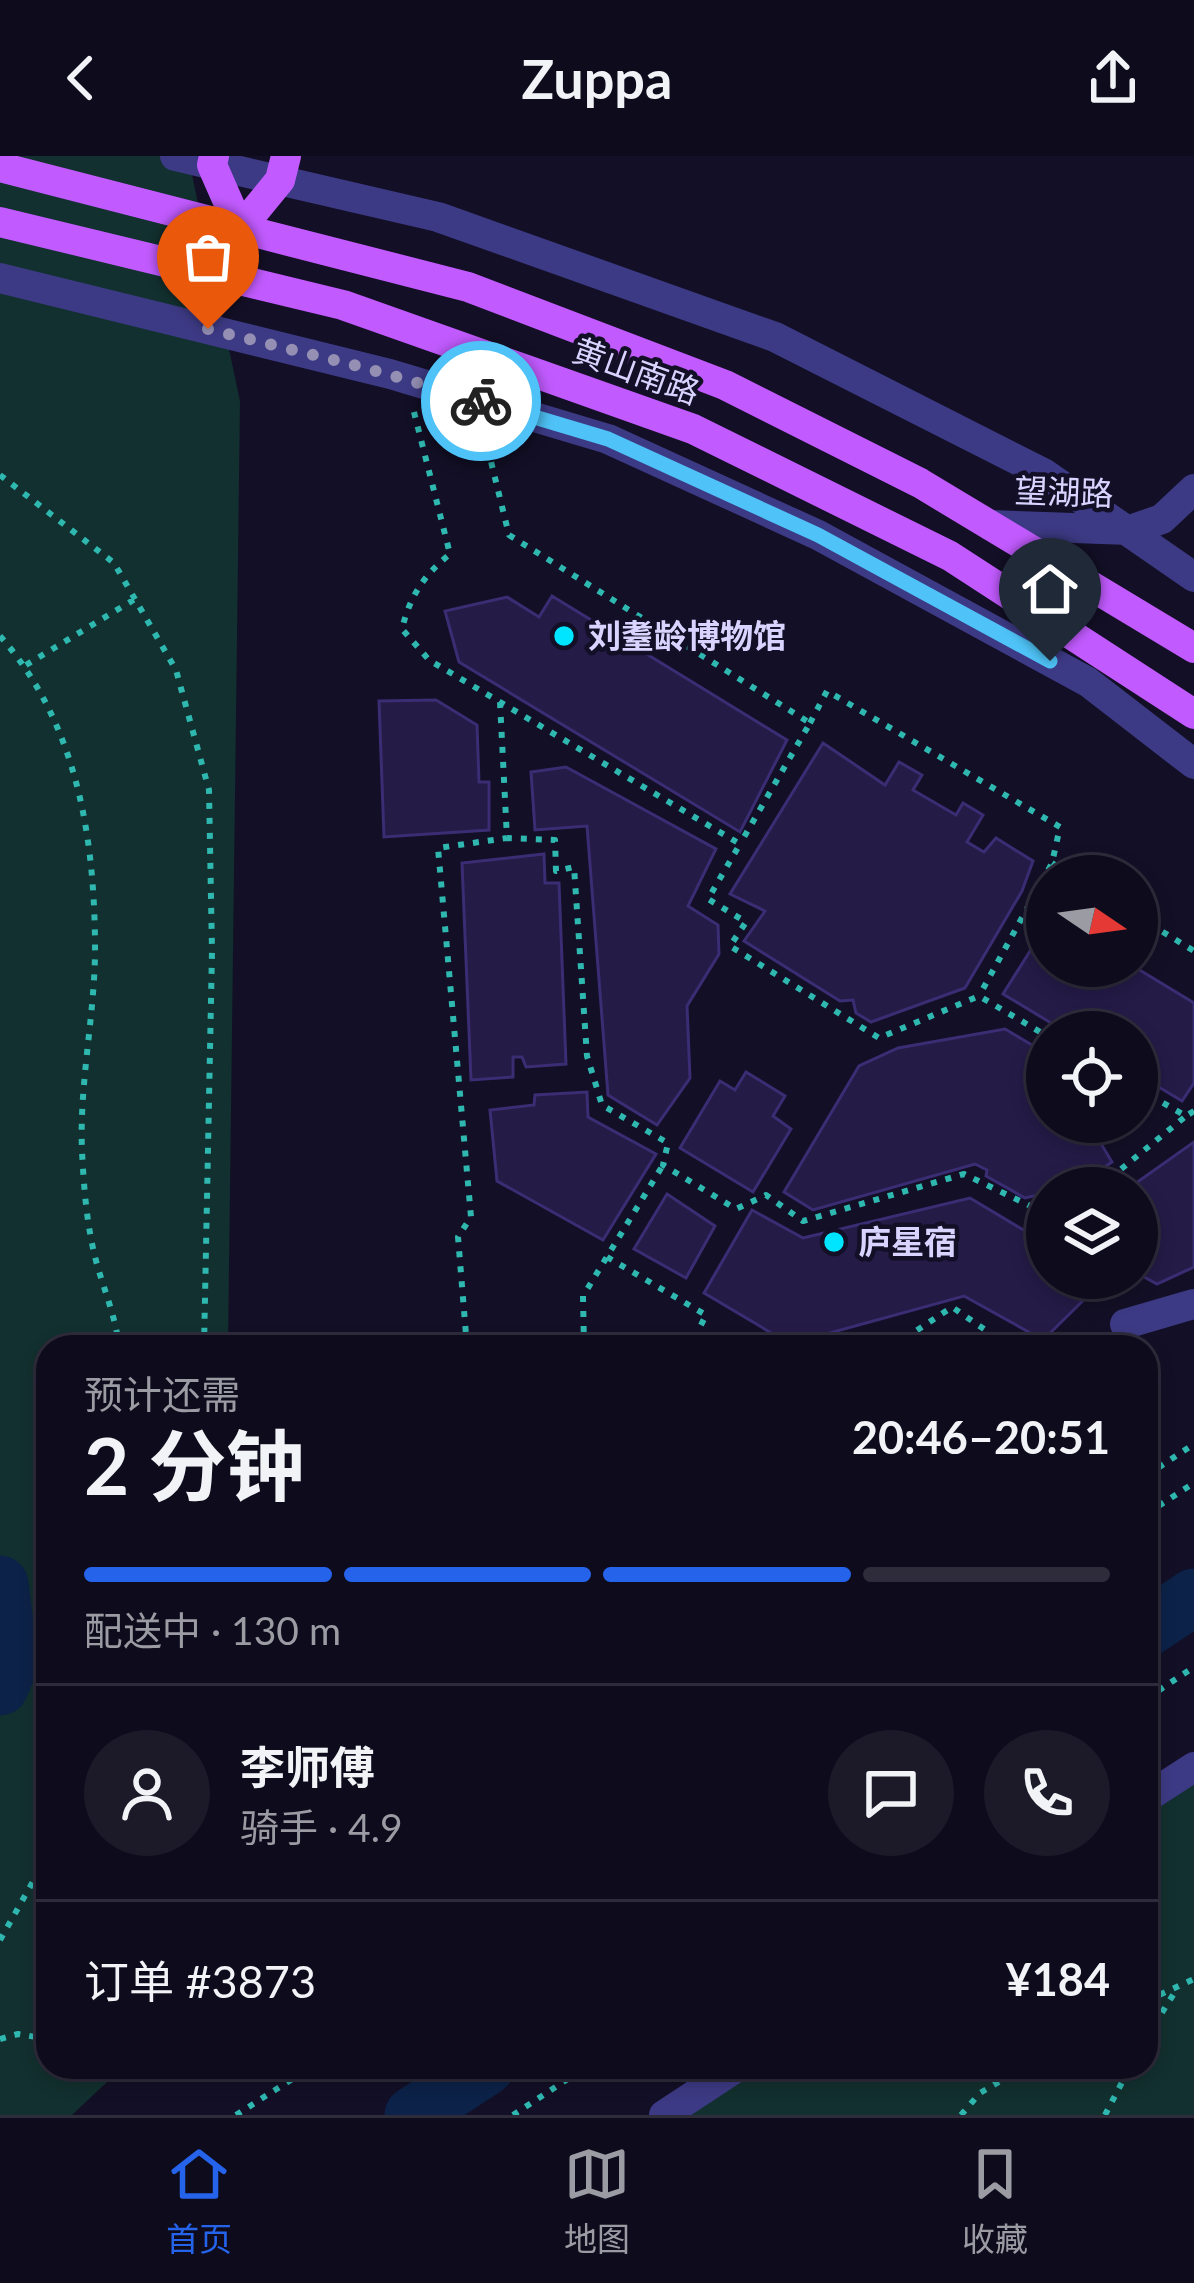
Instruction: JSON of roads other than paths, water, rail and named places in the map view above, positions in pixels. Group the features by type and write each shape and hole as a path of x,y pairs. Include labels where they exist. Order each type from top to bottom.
{"main road":[{"path":"213,160 240,229"},
{"name":"黄山南路","path":"0,167 468,287 724,386 920,483 1194,648"},
{"path":"240,229 283,168"},
{"name":"黄山南路","path":"0,222 343,305 693,429 950,556 1194,714"}],"street":[{"path":"176,156 283,168 439,217 775,337 1045,474 1194,578"},
{"path":"0,278 390,374 608,439 818,535 1088,682 1194,764"},
{"name":"望湖路","path":"990,525 1130,530 1162,519 1194,489"},
{"path":"1125,1324 1194,1304"},
{"path":"1158,1790 1194,1767"},
{"path":"664,2115 719,2079"}],"waterway":[{"path":"0,1584 10,1663 0,1687"},
{"path":"1158,1621 1194,1597"},
{"path":"413,2115 468,2079"}],"place":[{"name":"刘耋龄博物馆","path":"564,636"},
{"name":"庐星宿","path":"834,1242"}]}
